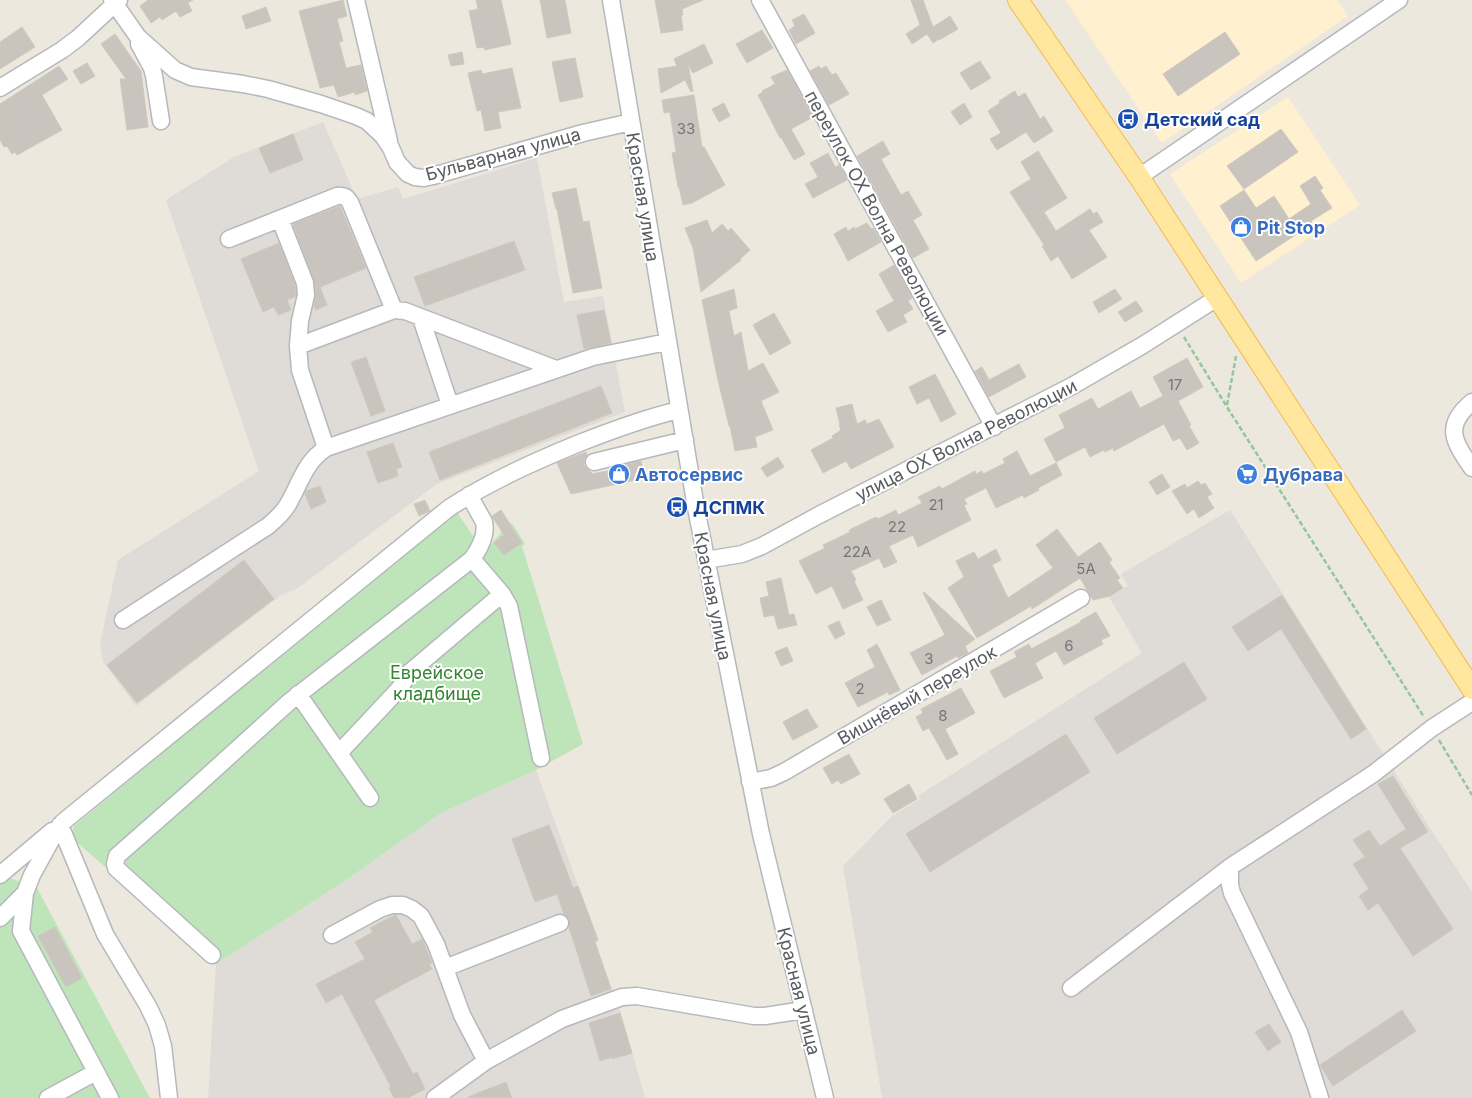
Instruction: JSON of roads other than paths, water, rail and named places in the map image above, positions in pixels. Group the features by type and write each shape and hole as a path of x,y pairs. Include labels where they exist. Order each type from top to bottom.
{"main road":[{"path":"1018,0 1139,177 1472,689"}],"street":[{"path":"356,0 391,148"},
{"name":"Красная улица","path":"611,0 667,342 706,560 761,834 824,1098"},
{"name":"переулок ОХ Волна Революции","path":"760,0 994,427"},
{"path":"1139,177 1399,0"},
{"path":"0,88 78,38 115,1"},
{"name":"Бульварная улица","path":"115,1 138,37 167,64 182,74 268,89 356,116 375,127 391,148 402,169 415,177 424,178 583,132 631,122"},
{"path":"130,27 152,68 161,121"},
{"path":"229,240 342,195 350,202 394,310"},
{"path":"280,219 305,283 306,295 300,321 298,346 300,370 326,448"},
{"name":"улица ОХ Волна Революции","path":"706,560 747,552 762,546 994,427 1115,362 1217,298"},
{"path":"298,346 394,310 405,312 556,369"},
{"path":"421,318 450,405"},
{"path":"123,620 268,526 287,506 308,465 316,455 326,448 593,357 667,342"},
{"path":"1472,402 1461,412 1454,428 1457,445 1472,468"},
{"path":"0,875 432,521 469,495 511,472 552,454 621,427 679,410"},
{"path":"594,462 685,440"},
{"path":"212,955 116,868 116,860 121,852 298,694 472,559 480,546 486,530 484,522 469,495"},
{"path":"472,559 502,594 509,606 542,758"},
{"path":"339,753 399,689 410,672 502,594"},
{"name":"Вишнёвый переулок","path":"750,782 771,778 784,772 1081,598"},
{"path":"298,694 370,798"},
{"path":"1071,988 1230,867 1373,774 1432,728 1472,702"},
{"path":"21,931 24,893 32,875 63,822"},
{"path":"63,822 105,934 157,1025 162,1046 169,1098"},
{"path":"1230,867 1232,893 1299,1032 1320,1098"},
{"path":"0,918 24,893"},
{"path":"332,935 380,909 392,905 403,905 421,916 429,928 462,1015 486,1062"},
{"path":"445,968 560,923"},
{"path":"0,926 14,925 21,931 110,1098"},
{"path":"435,1098 486,1062 562,1019 615,999 630,996 754,1016 770,1016 804,1010"},
{"path":"48,1098 96,1072"}],"place":[{"name":"Детский сад","path":"1128,119"},
{"name":"Pit Stop","path":"1241,227"},
{"name":"Автосервис","path":"619,474"},
{"name":"Дубрава","path":"1247,474"},
{"name":"ДСПМК","path":"677,507"}],"park label":[{"name":"Еврейское кладбище","path":"437,682"}]}
